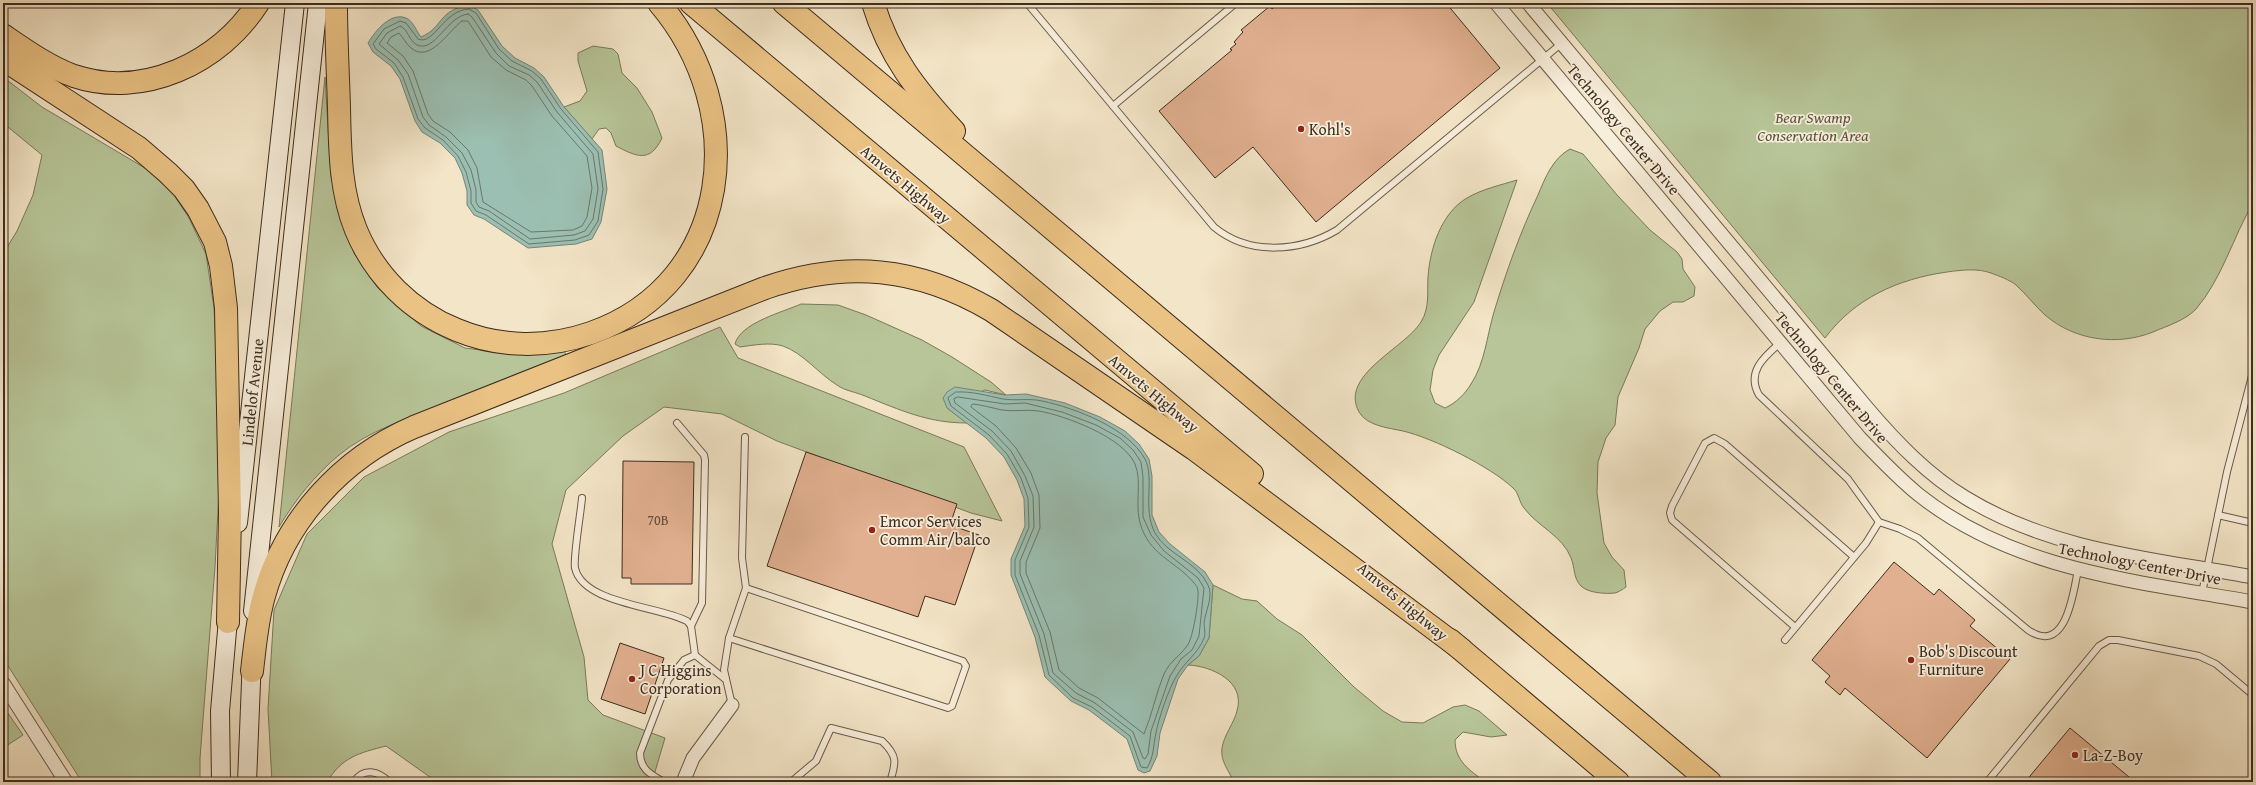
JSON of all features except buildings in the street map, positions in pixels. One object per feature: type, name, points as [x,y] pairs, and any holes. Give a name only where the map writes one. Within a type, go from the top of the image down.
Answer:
[{"type":"highway","points":[[3,35],[52,66],[72,75],[102,82],[136,83],[172,74],[206,56],[238,29],[258,3]]},
{"type":"highway","points":[[336,3],[341,168],[347,205],[365,250],[394,289],[424,313],[444,325],[467,334],[516,344],[553,343],[576,338],[609,327],[628,316],[665,285],[681,266],[700,234],[712,199],[716,174],[717,146],[714,117],[704,78],[695,56],[683,34],[659,3]]},
{"type":"highway","name":"Amvets Highway","points":[[691,3],[1618,782]]},
{"type":"highway","points":[[784,3],[1710,782]]},
{"type":"highway","points":[[873,3],[881,28],[897,60],[942,119],[976,154],[1077,250]]},
{"type":"highway","points":[[3,60],[139,148],[168,172],[184,189],[198,209],[214,242],[221,266],[226,308],[230,512],[228,622]]},
{"type":"highway","points":[[252,671],[256,635],[264,594],[285,544],[306,511],[328,485],[346,468],[379,444],[414,427],[792,278],[840,271],[865,271],[892,274],[931,282],[956,291],[990,310],[1194,449],[1461,649]]},
{"type":"main road","name":"Lindelof Avenue","points":[[220,780],[220,711],[228,622],[295,3]]},
{"type":"main road","name":"Lindelof Avenue","points":[[247,782],[253,616],[258,559],[318,3]]},
{"type":"street","name":"Technology Center Drive","points":[[1496,3],[1860,438],[1889,469],[1919,495],[1952,518],[1982,535],[2036,558],[2078,570],[2253,602]]},
{"type":"street","name":"Technology Center Drive","points":[[1528,3],[1868,409],[1906,452],[1925,468],[1965,498],[1987,510],[2019,525],[2056,539],[2097,549],[2253,576]]},
{"type":"street","points":[[3,683],[66,782]]},
{"type":"street","points":[[683,782],[693,758],[732,705]]},
{"type":"lane","points":[[1026,3],[1209,221],[1220,232],[1235,240],[1254,246],[1296,246],[1327,236],[1346,223],[1562,43]]},
{"type":"lane","points":[[1113,106],[1236,3]]},
{"type":"lane","points":[[1780,343],[1762,360],[1755,372],[1754,383],[1759,395],[1843,474],[1879,522],[1900,529],[1918,538],[2028,630],[2040,636],[2054,634],[2067,618],[2078,570]]},
{"type":"lane","points":[[2202,592],[2218,515],[2253,372]]},
{"type":"lane","points":[[677,423],[704,454],[705,460],[702,602],[691,626]]},
{"type":"lane","points":[[732,705],[725,679],[725,658],[729,638],[746,588],[742,558],[745,437]]},
{"type":"lane","points":[[1795,627],[1672,520],[1670,513],[1672,506],[1705,443],[1714,438],[1725,444],[1854,557]]},
{"type":"lane","points":[[582,498],[575,568],[582,580],[597,594],[681,617],[687,620],[691,626],[696,655],[725,679]]},
{"type":"lane","points":[[2218,515],[2253,523]]},
{"type":"lane","points":[[1785,640],[1871,536],[1879,522]]},
{"type":"lane","points":[[729,638],[948,708],[952,706],[966,666],[963,661],[746,588]]},
{"type":"lane","points":[[1987,782],[2099,646],[2109,640],[2126,641],[2199,656],[2216,664],[2253,695]]},
{"type":"lane","points":[[664,782],[644,768],[640,761],[640,754],[672,672],[684,660],[696,655]]},
{"type":"lane","points":[[791,782],[816,761],[831,728],[882,742],[887,746],[893,753],[895,760],[890,782]]},
{"type":"lane","points":[[354,782],[362,774],[368,772],[381,775],[389,782]]},
{"type":"green space","name":"Bear Swamp Conservation Area","points":[[1547,3],[2253,3],[2253,203],[2213,285],[2196,309],[2176,322],[2153,332],[2126,339],[2111,340],[2070,331],[2045,315],[2011,281],[1986,271],[1969,270],[1929,275],[1895,285],[1864,301],[1837,324],[1825,338]]},
{"type":"green space","points":[[593,46],[613,49],[618,54],[622,73],[637,88],[652,112],[662,138],[653,151],[648,154],[642,156],[637,155],[616,146],[611,133],[606,128],[599,129],[592,139],[564,107],[580,101],[587,91],[578,61],[578,53]]},
{"type":"green space","points":[[3,77],[42,107],[145,168],[172,192],[189,218],[206,254],[214,308],[221,453],[215,567],[200,758],[200,782],[82,782],[3,658],[3,254],[17,231],[33,195],[42,155],[3,123]]},
{"type":"green space","points":[[325,77],[331,177],[354,253],[377,287],[421,326],[465,348],[511,354],[564,351],[567,356],[402,420],[375,432],[350,446],[314,479],[292,507],[279,527]]},
{"type":"green space","points":[[1570,149],[1583,154],[1617,195],[1650,230],[1677,252],[1682,259],[1683,269],[1695,287],[1694,296],[1683,302],[1673,302],[1660,311],[1645,329],[1639,348],[1618,397],[1615,425],[1606,438],[1598,462],[1597,493],[1604,543],[1612,557],[1624,570],[1626,587],[1615,593],[1592,592],[1581,586],[1575,576],[1572,561],[1562,543],[1529,514],[1522,506],[1515,490],[1491,471],[1461,454],[1430,440],[1403,431],[1379,426],[1367,420],[1359,412],[1355,399],[1358,386],[1365,374],[1413,332],[1421,322],[1427,305],[1428,277],[1431,255],[1438,233],[1450,213],[1467,198],[1479,192],[1517,180],[1474,302],[1439,355],[1433,370],[1430,390],[1435,403],[1445,408],[1453,404],[1463,395],[1476,376],[1480,367],[1503,282],[1531,209],[1550,169],[1564,153]]},
{"type":"green space","points":[[801,304],[838,305],[866,315],[922,340],[952,357],[991,382],[1006,395],[985,390],[947,408],[967,423],[940,421],[914,415],[843,389],[804,359],[783,346],[767,344],[740,347],[735,344],[745,330],[753,324]]},
{"type":"green space","points":[[720,327],[738,358],[964,447],[1002,521],[971,513],[777,441],[722,414],[664,407],[623,436],[566,490],[552,544],[584,657],[588,700],[603,715],[665,738],[652,782],[437,782],[386,746],[359,754],[345,761],[327,782],[272,782],[268,709],[274,610],[307,534],[364,477],[449,432],[564,393]]},
{"type":"green space","points":[[1213,585],[1242,599],[1257,601],[1277,619],[1302,635],[1354,687],[1383,711],[1402,722],[1423,723],[1453,707],[1465,705],[1479,711],[1507,735],[1491,737],[1463,732],[1455,740],[1458,754],[1464,765],[1486,782],[1234,782],[1225,766],[1222,757],[1222,748],[1237,711],[1238,700],[1236,691],[1232,684],[1216,672],[1207,668],[1188,665],[1199,656],[1209,638]]},
{"type":"green space","points":[[3,706],[23,735],[3,748]]},
{"type":"water","points":[[469,5],[478,10],[502,46],[515,58],[534,68],[544,77],[564,107],[602,150],[607,189],[601,222],[592,239],[576,244],[528,248],[484,219],[474,215],[467,205],[467,191],[462,173],[455,158],[440,143],[422,132],[415,121],[400,79],[391,66],[373,52],[368,43],[375,33],[390,19],[402,17],[410,20],[421,37],[433,29],[446,15],[452,11],[459,7]]},
{"type":"water","points":[[955,387],[1005,395],[1026,394],[1065,403],[1100,417],[1125,431],[1139,444],[1149,459],[1152,476],[1152,515],[1159,532],[1170,544],[1205,572],[1213,585],[1209,638],[1199,656],[1188,665],[1178,679],[1160,733],[1157,756],[1150,771],[1144,773],[1138,770],[1127,739],[1089,710],[1071,701],[1045,677],[1035,637],[1011,575],[1011,559],[1025,526],[1024,499],[1017,480],[1004,457],[986,438],[947,408],[943,398],[947,392]]},
{"type":"place","name":"Kohl's","points":[[1301,129]]},
{"type":"place","name":"Emcor Services Comm Air/balco","points":[[872,530]]},
{"type":"place","name":"Bob's Discount Furniture","points":[[1911,660]]},
{"type":"place","name":"J C Higgins Corporation","points":[[632,679]]},
{"type":"place","name":"La-Z-Boy","points":[[2075,755]]}]
